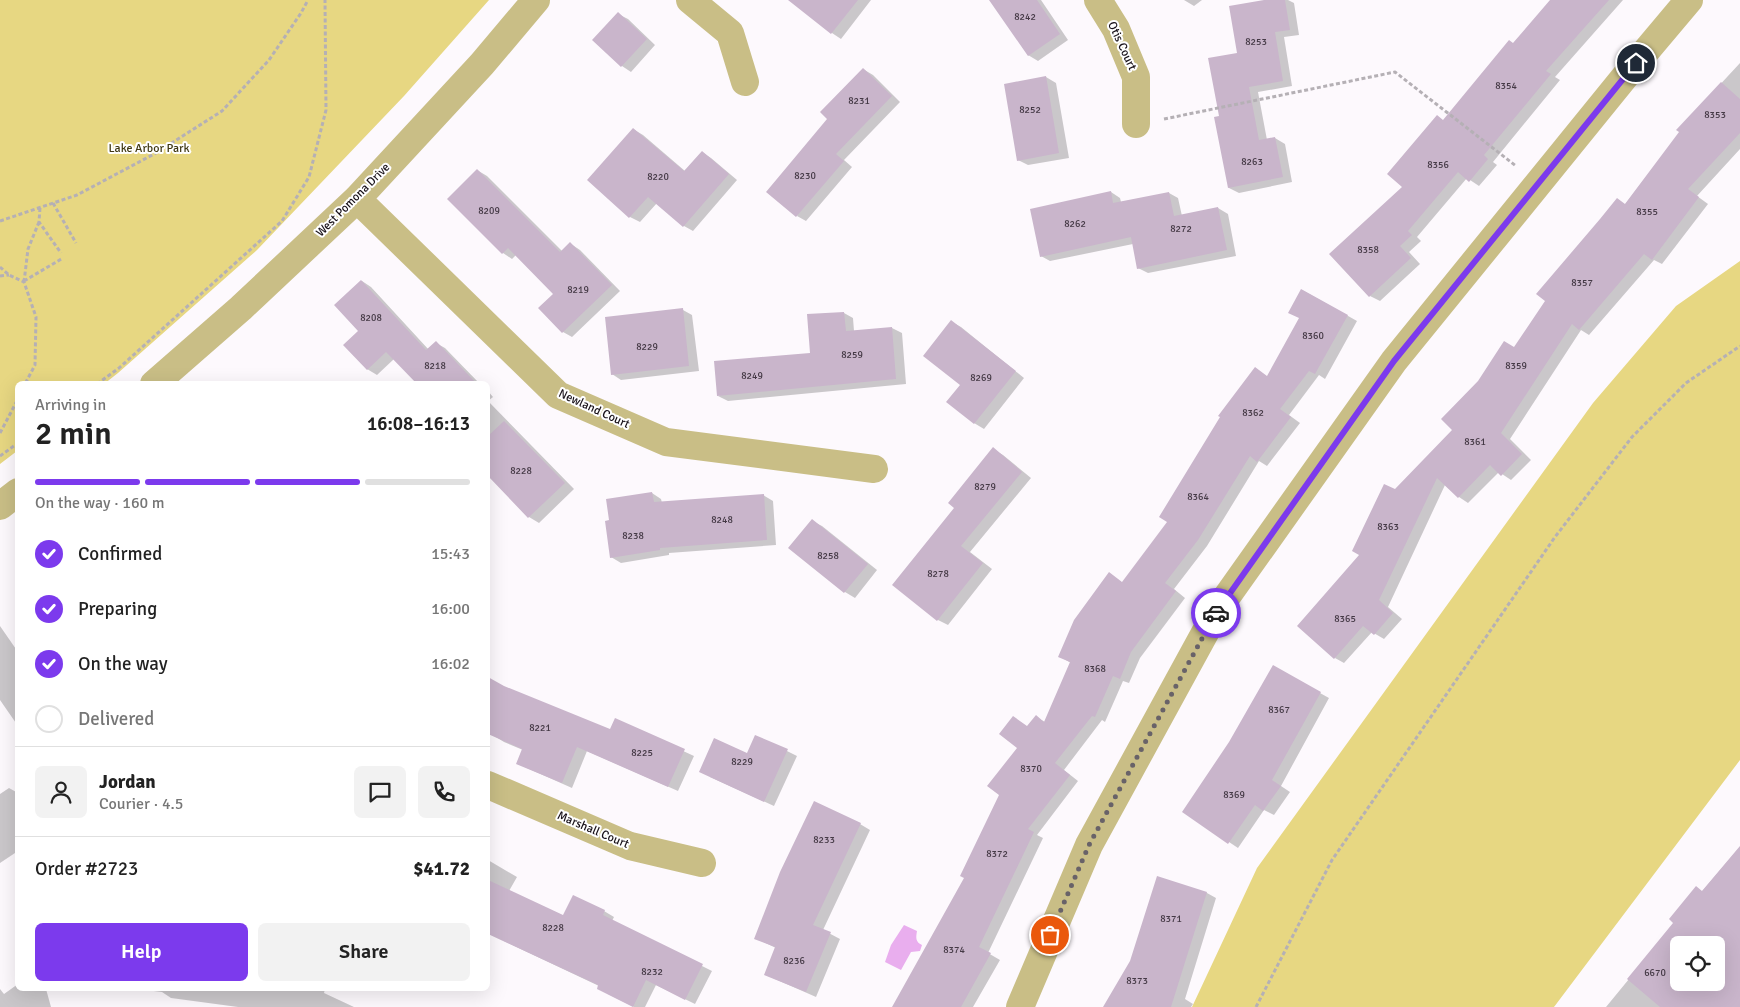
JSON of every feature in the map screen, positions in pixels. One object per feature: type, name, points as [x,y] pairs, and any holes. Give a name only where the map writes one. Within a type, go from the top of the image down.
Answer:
[{"type":"street","name":"West Pomona Drive","points":[[157,381],[241,308],[357,199],[482,64],[536,0]]},
{"type":"street","points":[[690,0],[730,33],[745,82]]},
{"type":"street","name":"Otis Court","points":[[1098,0],[1116,29],[1136,77],[1136,124]]},
{"type":"street","points":[[1020,1007],[1089,845],[1218,609],[1394,361],[1689,0]]},
{"type":"street","name":"Newland Court","points":[[357,199],[558,395],[666,442],[874,469]]},
{"type":"street","points":[[0,506],[15,494]]},
{"type":"street","name":"Marshall Court","points":[[490,786],[630,846],[702,863]]},
{"type":"path","points":[[0,221],[77,195],[156,154],[222,111],[269,60],[308,0]]},
{"type":"path","points":[[101,381],[119,368],[282,221],[309,177],[326,110],[325,0]]},
{"type":"path","points":[[1136,124],[1395,72],[1538,183]]},
{"type":"path","points":[[53,203],[76,243]]},
{"type":"path","points":[[27,381],[35,365],[36,317],[24,282],[28,249],[39,222],[40,208]]},
{"type":"path","points":[[39,222],[61,253]]},
{"type":"path","points":[[24,282],[64,258]]},
{"type":"path","points":[[0,268],[9,275],[24,282]]},
{"type":"path","points":[[0,276],[9,275]]},
{"type":"path","points":[[1256,1007],[1332,860],[1554,537],[1632,437],[1686,383],[1740,346]]},
{"type":"path","points":[[0,432],[15,404]]},
{"type":"path","points":[[0,456],[15,445]]},
{"type":"green space","name":"Lake Arbor Park","points":[[0,0],[489,0],[404,96],[257,250],[118,373],[108,381],[15,381],[15,453],[0,464]]},
{"type":"green space","points":[[1740,261],[1740,760],[1554,1007],[1192,1007],[1257,868],[1593,403],[1676,306]]},
{"type":"shaded area","points":[[904,925],[917,931],[917,941],[922,945],[920,951],[911,952],[901,970],[885,962],[891,945]]},
{"type":"building","points":[[788,0],[858,0],[831,34]]},
{"type":"building","points":[[989,0],[1037,0],[1060,34],[1028,56]]},
{"type":"building","points":[[1264,0],[1285,0],[1290,30],[1275,32],[1283,81],[1249,87],[1259,140],[1275,137],[1283,177],[1228,188],[1214,117],[1219,116],[1208,58],[1237,53],[1229,6]]},
{"type":"building","points":[[1550,0],[1609,0],[1546,71],[1551,74],[1484,155],[1488,159],[1469,182],[1458,172],[1408,231],[1412,235],[1400,246],[1411,258],[1369,297],[1329,254],[1402,187],[1387,174],[1437,115],[1443,120],[1509,40],[1513,43]]},
{"type":"building","points":[[618,12],[647,39],[621,67],[592,40]]},
{"type":"building","points":[[863,68],[892,96],[836,154],[844,161],[796,217],[766,192],[827,119],[820,112]]},
{"type":"building","points":[[1046,76],[1059,153],[1017,161],[1004,84]]},
{"type":"building","points":[[1721,82],[1740,99],[1740,133],[1688,189],[1699,197],[1652,260],[1644,254],[1579,330],[1572,324],[1501,433],[1522,454],[1501,476],[1490,465],[1458,498],[1437,478],[1379,600],[1393,613],[1374,635],[1363,626],[1334,659],[1297,626],[1359,555],[1352,551],[1384,484],[1395,489],[1452,430],[1441,419],[1478,381],[1504,341],[1514,347],[1545,301],[1536,294],[1617,198],[1625,204],[1679,132],[1676,130]]},
{"type":"building","points":[[633,128],[684,171],[702,151],[729,174],[683,227],[648,197],[629,218],[587,180]]},
{"type":"building","points":[[477,169],[560,252],[570,242],[612,285],[562,333],[538,308],[553,294],[508,248],[502,254],[447,199]]},
{"type":"building","points":[[1111,191],[1113,203],[1169,192],[1174,216],[1218,207],[1227,250],[1137,269],[1131,237],[1040,257],[1030,209]]},
{"type":"building","points":[[361,280],[426,350],[436,341],[474,381],[414,381],[386,352],[367,370],[343,345],[358,331],[334,305]]},
{"type":"building","points":[[1301,289],[1348,315],[1315,374],[1309,371],[1280,409],[1291,417],[1257,462],[1250,456],[1198,540],[1165,583],[1176,591],[1131,652],[1120,679],[1113,676],[1095,717],[1092,716],[1055,763],[1070,775],[1028,829],[1034,832],[979,947],[991,953],[961,1007],[892,1007],[964,878],[960,876],[999,795],[987,786],[1017,748],[999,734],[1013,716],[1027,726],[1036,715],[1044,722],[1070,662],[1058,657],[1074,620],[1109,572],[1122,582],[1167,522],[1159,517],[1220,417],[1218,416],[1255,367],[1267,376],[1299,318],[1288,313]]},
{"type":"building","points":[[683,308],[689,366],[611,375],[605,317]]},
{"type":"building","points":[[844,312],[846,331],[892,327],[896,379],[717,396],[714,361],[810,353],[807,314]]},
{"type":"building","points":[[951,320],[1016,371],[974,424],[946,402],[960,385],[923,356]]},
{"type":"building","points":[[504,421],[565,483],[528,518],[490,478],[490,434]]},
{"type":"building","points":[[993,447],[1022,472],[961,546],[983,563],[937,621],[892,585],[954,508],[948,503]]},
{"type":"building","points":[[652,492],[654,502],[764,494],[767,540],[660,548],[660,550],[610,558],[605,521],[609,520],[606,499]]},
{"type":"building","points":[[812,519],[868,564],[844,593],[788,548]]},
{"type":"building","points":[[1273,665],[1321,692],[1272,780],[1281,786],[1263,811],[1255,805],[1228,844],[1182,812],[1229,742]]},
{"type":"building","points":[[490,678],[504,686],[610,729],[615,718],[685,749],[668,787],[577,747],[562,783],[516,764],[522,749],[490,735]]},
{"type":"building","points":[[755,735],[788,749],[764,802],[699,772],[714,738],[747,753]]},
{"type":"building","points":[[814,801],[861,823],[813,925],[831,932],[806,992],[764,975],[775,947],[754,939],[780,872]]},
{"type":"building","points":[[1740,846],[1740,1007],[1660,1007],[1627,979],[1673,923],[1669,919],[1696,886],[1702,891]]},
{"type":"building","points":[[1157,876],[1207,892],[1171,1007],[1103,1007],[1130,961]]},
{"type":"building","points":[[490,881],[563,915],[573,895],[605,910],[603,915],[703,964],[685,1000],[646,980],[633,1007],[597,989],[598,985],[490,935]]},
{"type":"way so far","points":[[1050,935],[1089,845],[1216,613]]},
{"type":"route","points":[[1216,613],[1394,361],[1636,63]]}]
